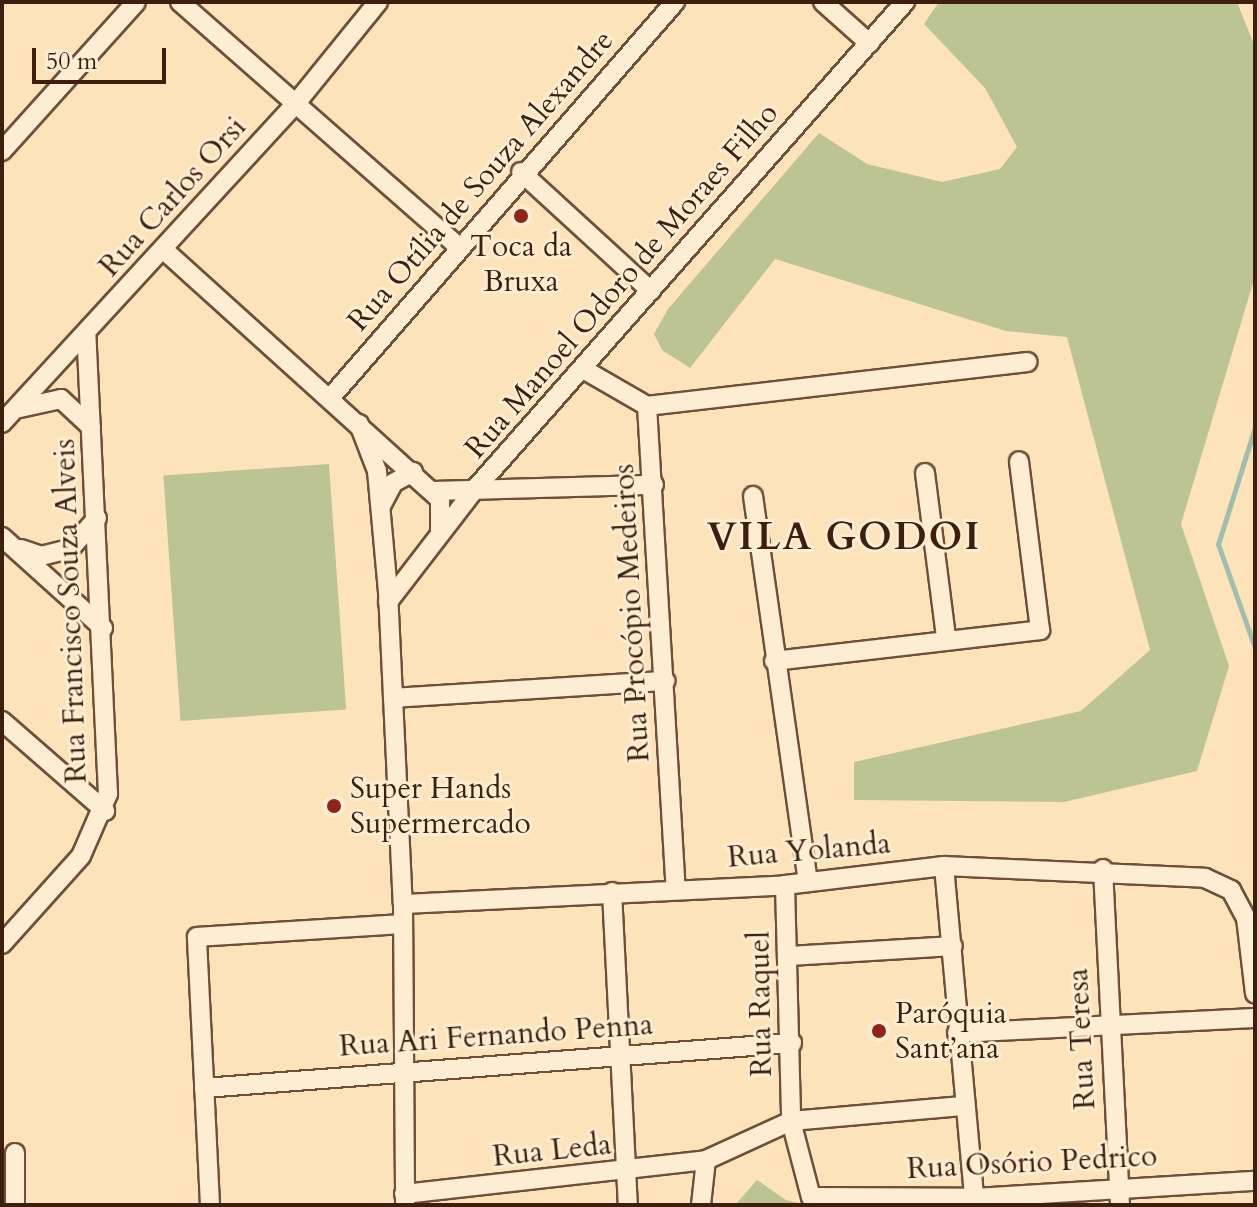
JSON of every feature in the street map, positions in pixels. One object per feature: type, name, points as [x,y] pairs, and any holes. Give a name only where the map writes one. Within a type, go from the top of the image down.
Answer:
[{"type":"street","points":[[2,151],[136,2]]},
{"type":"street","points":[[180,2],[457,245]]},
{"type":"street","name":"Rua Carlos Orsi","points":[[8,417],[297,102],[378,2]]},
{"type":"street","name":"Rua Otília de Souza Alexandre","points":[[331,397],[457,245],[675,2]]},
{"type":"street","points":[[823,2],[869,43]]},
{"type":"street","name":"Rua Manoel Odoro de Moraes Filho","points":[[388,594],[475,489],[905,2]]},
{"type":"street","points":[[521,172],[651,291]]},
{"type":"street","points":[[164,250],[433,491],[445,507],[438,533]]},
{"type":"street","name":"Rua Francisco Souza Alveis","points":[[3,940],[81,856],[105,811],[103,628],[86,334]]},
{"type":"street","points":[[583,369],[647,406],[1027,362]]},
{"type":"street","points":[[8,417],[61,399],[91,427]]},
{"type":"street","name":"Rua Procópio Medeiros","points":[[647,406],[676,889]]},
{"type":"street","points":[[359,424],[377,471],[388,594],[403,904],[405,1199]]},
{"type":"street","points":[[774,661],[946,636],[1040,630],[1019,461]]},
{"type":"street","points":[[381,507],[393,483],[413,472]]},
{"type":"street","points":[[925,473],[946,636]]},
{"type":"street","points":[[433,491],[654,485]]},
{"type":"street","points":[[753,496],[774,661],[808,882]]},
{"type":"street","points":[[7,541],[54,556],[88,535],[97,518]]},
{"type":"street","points":[[7,541],[103,628]]},
{"type":"street","points":[[386,565],[395,572],[410,568]]},
{"type":"street","points":[[393,698],[665,681]]},
{"type":"street","points":[[2,721],[105,811]]},
{"type":"street","points":[[944,866],[953,946],[962,1106],[975,1202]]},
{"type":"street","name":"Rua Yolanda","points":[[403,904],[785,885],[944,866],[1103,869],[1219,884],[1231,890],[1246,918],[1255,993]]},
{"type":"street","name":"Rua Teresa","points":[[1103,869],[1107,1026],[1120,1196]]},
{"type":"street","name":"Rua Raquel","points":[[785,885],[790,956],[791,1121],[811,1197]]},
{"type":"street","points":[[612,892],[628,1205]]},
{"type":"street","points":[[210,1205],[197,937],[402,924]]},
{"type":"street","points":[[790,956],[953,946]]},
{"type":"street","points":[[957,1033],[1255,1018]]},
{"type":"street","name":"Rua Ari Fernando Penna","points":[[204,1088],[404,1068],[792,1043]]},
{"type":"street","name":"Rua Leda","points":[[405,1199],[706,1160],[791,1121],[962,1106]]},
{"type":"street","points":[[15,1153],[15,1205]]},
{"type":"street","points":[[701,1205],[706,1160]]},
{"type":"street","name":"Rua Osório Pedrico","points":[[811,1197],[975,1202],[1120,1196],[1255,1181]]},
{"type":"green space","points":[[939,2],[1237,2],[1255,47],[1255,276],[1181,524],[1229,666],[1197,771],[1064,802],[854,800],[854,762],[1081,711],[1150,650],[1067,337],[1006,331],[775,259],[690,368],[662,350],[654,334],[668,309],[819,133],[867,164],[942,182],[1000,169],[1017,147],[985,88],[924,24]]},
{"type":"green space","points":[[329,464],[346,709],[181,721],[163,476]]},
{"type":"green space","points":[[757,1180],[786,1200],[807,1205],[735,1205]]},
{"type":"waterway","points":[[1255,427],[1218,544],[1255,648]]},
{"type":"place","name":"Toca da Bruxa","points":[[521,216]]},
{"type":"place","name":"Super Hands Supermercado","points":[[334,806]]},
{"type":"place","name":"Paróquia Sant’ana","points":[[879,1031]]},
{"type":"district","name":"VILA GODOI","points":[[844,538]]}]
